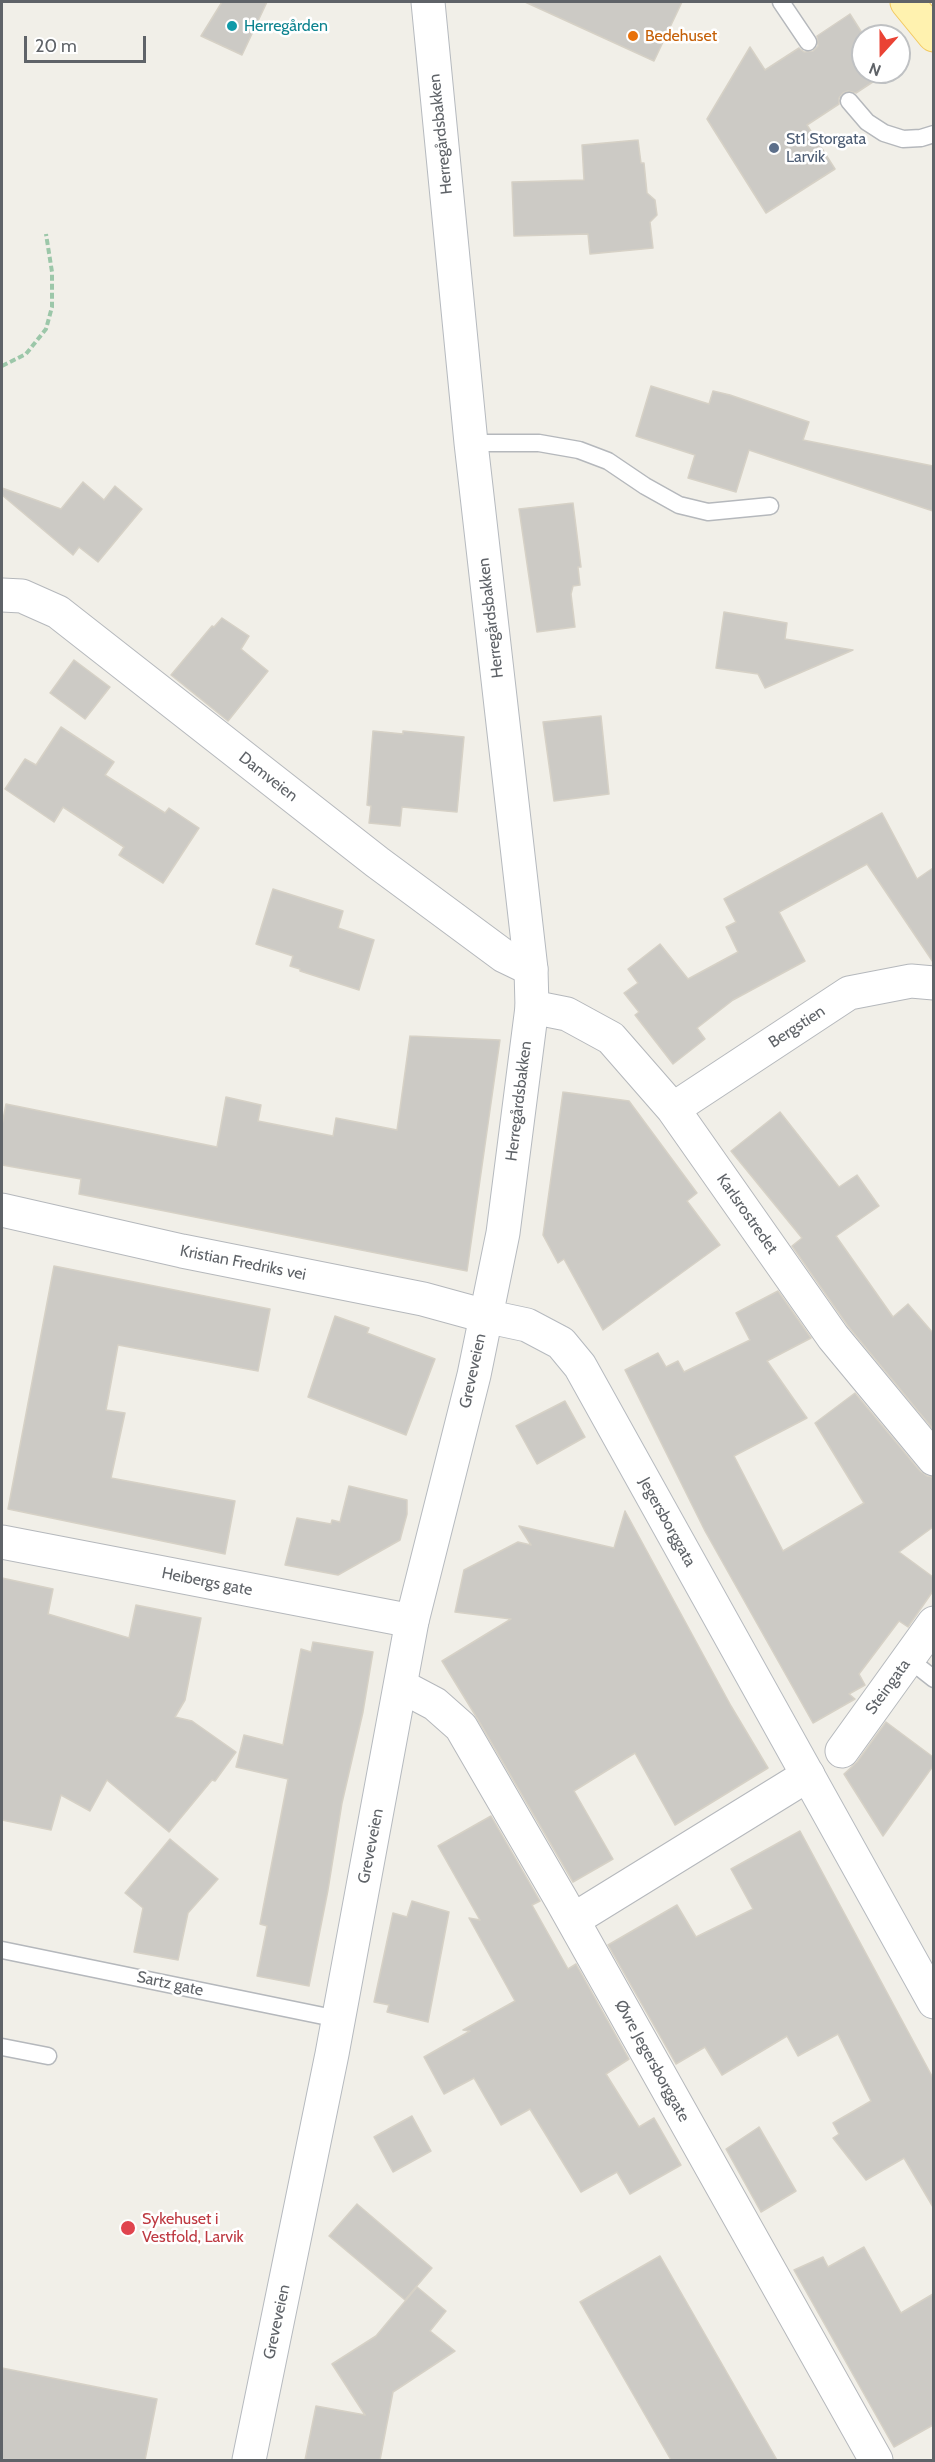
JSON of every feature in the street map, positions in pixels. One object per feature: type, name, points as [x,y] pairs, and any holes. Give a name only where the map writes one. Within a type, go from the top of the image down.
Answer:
[{"type":"main road","points":[[906,2],[933,35]]},
{"type":"street","name":"Herregårdsbakken","points":[[428,2],[471,443],[531,969],[532,1006],[502,1233]]},
{"type":"street","name":"Damveien","points":[[2,595],[22,597],[58,612],[377,862],[504,956],[531,969]]},
{"type":"street","name":"Bergstien","points":[[673,1109],[849,993],[911,981],[933,983]]},
{"type":"street","name":"Karlsrostredet","points":[[532,1006],[567,1014],[611,1038],[673,1109],[833,1337],[933,1459]]},
{"type":"street","name":"Kristian Fredriks vei","points":[[2,1210],[182,1251],[423,1299],[485,1316]]},
{"type":"street","name":"Greveveien","points":[[249,2460],[338,2019],[412,1621],[474,1375],[502,1233]]},
{"type":"street","name":"Jegersborggata","points":[[485,1316],[527,1325],[561,1343],[579,1366],[933,2002]]},
{"type":"street","name":"Heibergs gate","points":[[2,1542],[412,1621]]},
{"type":"street","name":"Steingata","points":[[842,1751],[933,1623]]},
{"type":"street","name":"Øvre Jegersborggate","points":[[401,1686],[435,1704],[461,1727],[573,1920],[876,2460]]},
{"type":"street","points":[[573,1920],[808,1775]]},
{"type":"lane","points":[[781,2],[808,42]]},
{"type":"lane","points":[[849,101],[867,122],[884,133],[903,139],[921,138],[933,134]]},
{"type":"lane","points":[[471,443],[539,443],[579,450],[608,460],[645,486],[679,505],[708,512],[770,507]]},
{"type":"lane","points":[[906,1661],[920,1668],[933,1679]]},
{"type":"lane","name":"Sartz gate","points":[[2,1950],[338,2019]]},
{"type":"lane","points":[[2,2048],[48,2056]]},
{"type":"path","points":[[2,366],[26,354],[46,329],[52,307],[52,272],[46,234]]},
{"type":"building","name":"Herregården","points":[[222,2],[267,2],[242,55],[201,36]]},
{"type":"building","name":"Bedehuset","points":[[525,2],[682,2],[654,61]]},
{"type":"building","name":"St1 Storgata Larvik","points":[[850,14],[856,24],[851,24],[851,84],[870,84],[856,93],[848,91],[843,93],[839,98],[839,104],[807,125],[835,169],[766,213],[707,119],[750,47],[765,70],[799,48],[804,52],[813,51],[818,46],[817,36]]},
{"type":"building","points":[[638,140],[641,163],[644,163],[647,193],[655,200],[657,215],[650,222],[653,248],[590,254],[588,234],[514,236],[512,182],[584,180],[582,145]]},
{"type":"building","points":[[651,386],[709,404],[713,391],[730,395],[809,422],[803,440],[933,466],[933,511],[749,450],[736,492],[688,478],[695,455],[636,436]]},
{"type":"building","points":[[83,482],[104,500],[115,486],[142,509],[98,562],[79,547],[73,555],[2,495],[2,488],[61,509]]},
{"type":"building","points":[[573,503],[581,567],[578,567],[580,585],[573,586],[571,594],[575,627],[537,632],[519,509]]},
{"type":"building","points":[[724,612],[787,623],[785,639],[853,650],[765,688],[758,674],[716,668]]},
{"type":"building","points":[[222,618],[249,636],[241,649],[268,671],[228,721],[171,675],[212,626],[214,627]]},
{"type":"building","points":[[74,660],[110,687],[85,719],[50,693]]},
{"type":"building","points":[[601,716],[609,794],[554,801],[543,722]]},
{"type":"building","points":[[61,727],[114,762],[105,775],[165,813],[169,808],[199,828],[163,883],[119,855],[124,847],[63,807],[54,822],[5,789],[25,759],[36,765]]},
{"type":"building","points":[[373,731],[403,734],[403,731],[464,737],[457,812],[402,807],[400,826],[369,823],[371,806],[367,805]]},
{"type":"building","points":[[882,813],[917,879],[933,868],[933,962],[867,864],[779,912],[805,961],[733,1000],[697,1028],[705,1039],[673,1064],[635,1015],[639,1012],[624,993],[638,983],[628,969],[660,944],[688,979],[738,952],[726,927],[736,922],[724,899]]},
{"type":"building","points":[[273,889],[343,911],[338,928],[374,940],[359,990],[300,971],[290,966],[293,956],[256,944]]},
{"type":"building","points":[[410,1036],[500,1040],[467,1271],[79,1194],[81,1179],[2,1165],[2,1125],[6,1104],[217,1147],[226,1097],[261,1105],[258,1121],[333,1136],[336,1118],[397,1130]]},
{"type":"building","points":[[563,1092],[629,1101],[697,1193],[687,1201],[720,1245],[603,1330],[564,1259],[558,1263],[543,1235]]},
{"type":"building","points":[[780,1112],[839,1187],[857,1175],[879,1206],[836,1236],[893,1317],[908,1304],[933,1333],[933,1429],[848,1326],[792,1246],[802,1238],[731,1151]]},
{"type":"building","points":[[54,1266],[270,1309],[258,1371],[118,1345],[106,1410],[125,1413],[111,1478],[235,1501],[225,1554],[8,1509]]},
{"type":"building","points":[[778,1291],[811,1338],[767,1361],[807,1418],[734,1456],[783,1551],[864,1503],[815,1423],[855,1393],[920,1471],[933,1477],[933,1527],[899,1552],[933,1577],[933,1591],[908,1627],[899,1621],[859,1674],[865,1685],[849,1694],[855,1699],[813,1723],[705,1531],[625,1370],[658,1353],[666,1367],[678,1361],[684,1372],[750,1340],[736,1313]]},
{"type":"building","points":[[335,1316],[369,1328],[367,1333],[435,1359],[406,1435],[308,1397]]},
{"type":"building","points":[[565,1401],[585,1437],[537,1464],[516,1426]]},
{"type":"building","points":[[349,1486],[407,1500],[407,1514],[400,1540],[338,1575],[285,1565],[297,1518],[331,1524],[332,1520],[340,1522]]},
{"type":"building","points":[[625,1511],[731,1706],[768,1768],[675,1825],[635,1753],[574,1791],[613,1859],[573,1882],[442,1661],[511,1619],[455,1612],[464,1570],[518,1542],[531,1545],[519,1526],[614,1548]]},
{"type":"building","points":[[2,1578],[53,1589],[48,1614],[129,1638],[136,1605],[201,1618],[185,1700],[175,1717],[192,1721],[236,1752],[215,1781],[212,1780],[169,1832],[107,1780],[90,1811],[61,1795],[51,1830],[2,1820]]},
{"type":"building","points":[[313,1642],[373,1652],[363,1712],[342,1803],[309,1986],[257,1976],[267,1926],[260,1924],[288,1779],[236,1767],[244,1735],[283,1745],[301,1649],[311,1652]]},
{"type":"building","points":[[886,1722],[933,1757],[933,1766],[883,1836],[844,1774],[857,1762]]},
{"type":"building","points":[[491,1816],[540,1901],[532,1905],[568,1969],[576,1964],[629,2059],[606,2074],[639,2127],[654,2118],[681,2165],[630,2194],[617,2172],[581,2192],[530,2109],[501,2125],[474,2078],[444,2094],[424,2057],[470,2031],[463,2030],[515,2001],[469,1918],[480,1920],[438,1846]]},
{"type":"building","points":[[800,1831],[933,2078],[933,2207],[904,2158],[866,2180],[833,2138],[839,2134],[833,2123],[871,2101],[838,2034],[798,2056],[787,2036],[722,2075],[705,2047],[676,2064],[608,1945],[677,1905],[696,1937],[753,1909],[731,1869]]},
{"type":"building","points":[[170,1839],[218,1879],[188,1913],[178,1960],[134,1952],[143,1908],[125,1893]]},
{"type":"building","points":[[412,1901],[449,1912],[428,2022],[387,2012],[389,2005],[374,2002],[393,1913],[407,1917]]},
{"type":"building","points":[[412,2116],[431,2151],[393,2172],[374,2137]]},
{"type":"building","points":[[759,2127],[796,2191],[761,2212],[726,2149]]},
{"type":"building","points":[[357,2204],[432,2268],[405,2300],[329,2236]]},
{"type":"building","points":[[864,2247],[901,2313],[933,2294],[933,2425],[894,2447],[794,2270],[823,2257],[828,2267]]},
{"type":"building","points":[[660,2256],[777,2460],[671,2460],[580,2302]]},
{"type":"building","points":[[417,2287],[446,2311],[430,2331],[455,2351],[393,2392],[380,2460],[305,2460],[316,2406],[365,2415],[332,2364],[376,2336]]},
{"type":"building","points":[[2,2368],[157,2399],[145,2460],[2,2460]]},
{"type":"place","name":"Herregården","points":[[232,26]]},
{"type":"place","name":"Bedehuset","points":[[633,36]]},
{"type":"place","name":"St1 Storgata Larvik","points":[[774,148]]},
{"type":"place","name":"Sykehuset i Vestfold, Larvik","points":[[128,2228]]}]
